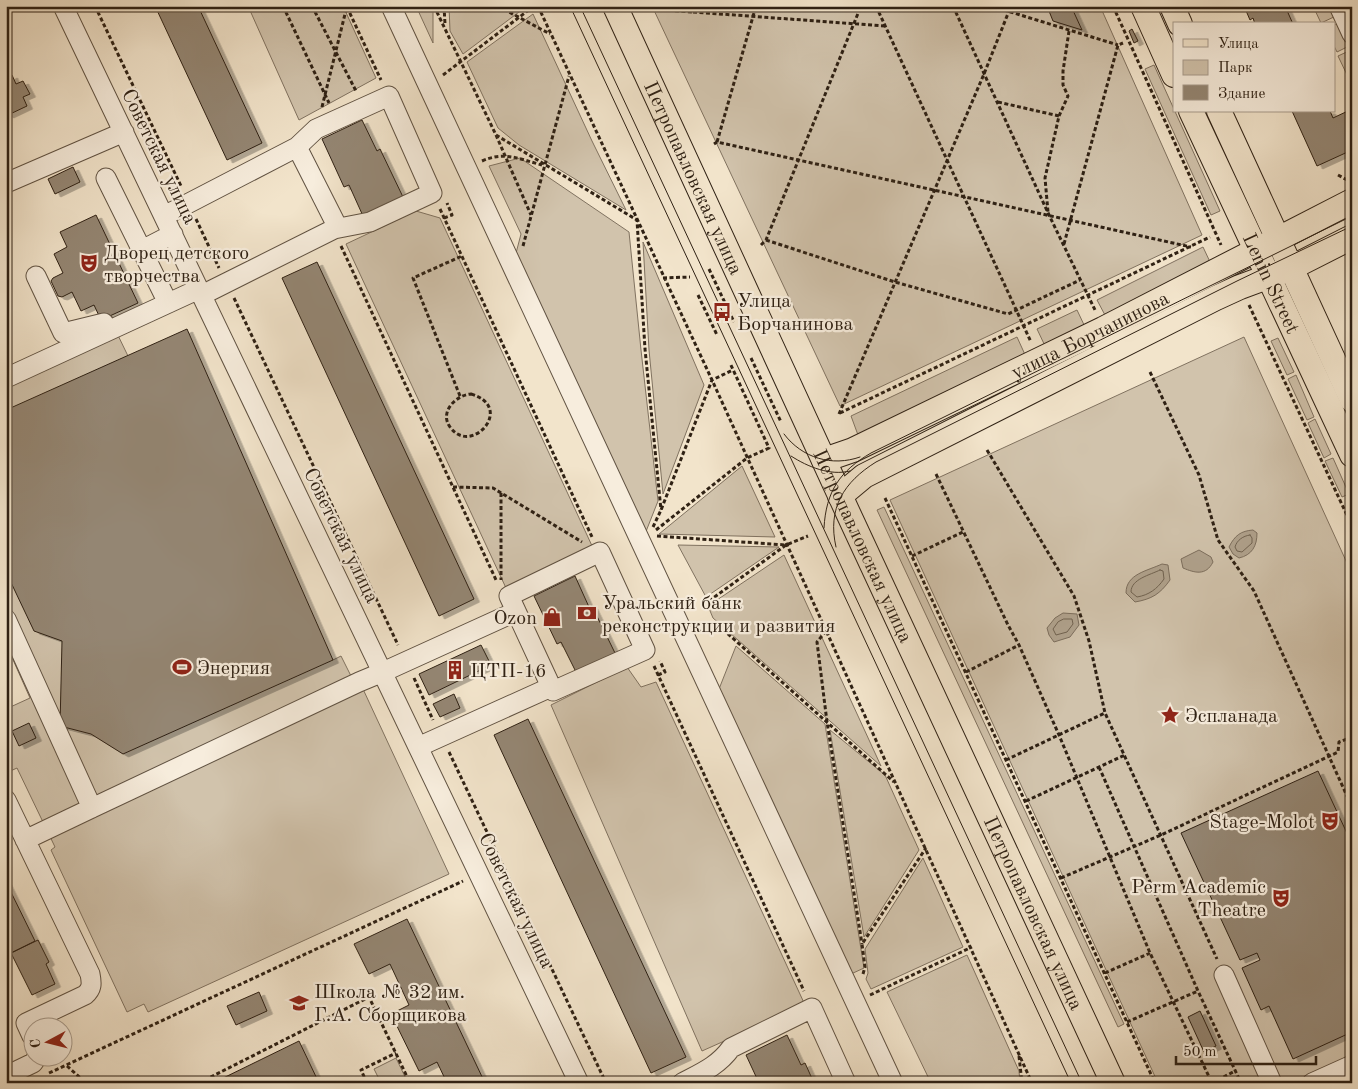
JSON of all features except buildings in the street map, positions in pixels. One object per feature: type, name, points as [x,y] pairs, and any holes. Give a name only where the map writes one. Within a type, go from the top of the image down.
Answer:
[{"type":"main road","name":"Петропавловская улица","points":[[614,6],[1113,1083]]},
{"type":"main road","points":[[1143,6],[1173,73]]},
{"type":"main road","points":[[1172,6],[1179,22]]},
{"type":"main road","name":"Lenin Street","points":[[1191,112],[1352,455]]},
{"type":"main road","name":"Lenin Street","points":[[1219,112],[1352,400]]},
{"type":"main road","name":"улица Борчанинова","points":[[824,460],[853,450],[1040,360],[1352,201]]},
{"type":"main road","name":"улица Борчанинова","points":[[840,496],[864,476],[1216,298],[1291,268],[1352,237]]},
{"type":"street","name":"Советская улица","points":[[63,6],[383,672],[576,1082]]},
{"type":"street","points":[[391,6],[516,273],[644,538],[894,1083]]},
{"type":"street","points":[[1340,6],[1352,34]]},
{"type":"street","points":[[6,378],[168,303],[227,283],[336,228],[370,222],[432,193],[389,96],[316,129],[297,147],[164,216]]},
{"type":"street","points":[[6,183],[124,132]]},
{"type":"street","points":[[297,147],[336,228]]},
{"type":"street","points":[[106,178],[168,303]]},
{"type":"street","points":[[142,250],[173,234]]},
{"type":"street","points":[[36,276],[63,333],[111,321],[130,312],[135,318]]},
{"type":"street","points":[[25,840],[406,661],[508,599],[600,552],[645,650],[552,690],[508,599]]},
{"type":"street","points":[[6,619],[92,808]]},
{"type":"street","points":[[418,747],[551,687]]},
{"type":"street","points":[[6,800],[90,974],[92,984],[90,991],[85,995],[41,1016]]},
{"type":"street","points":[[1224,976],[1272,1083]]},
{"type":"street","points":[[682,1083],[724,1059],[731,1048],[812,1008],[846,1083]]},
{"type":"street","points":[[1312,1083],[1352,1065]]},
{"type":"street","points":[[6,1076],[30,1072]]},
{"type":"path","points":[[95,6],[606,1083]]},
{"type":"path","points":[[283,6],[337,120]]},
{"type":"path","points":[[312,6],[365,107]]},
{"type":"path","points":[[316,129],[347,6]]},
{"type":"path","points":[[347,6],[389,96]]},
{"type":"path","points":[[434,6],[496,135],[531,215]]},
{"type":"path","points":[[444,6],[445,28]]},
{"type":"path","points":[[498,6],[550,34]]},
{"type":"path","points":[[453,68],[536,6],[712,380],[786,545],[972,947],[1032,1083]]},
{"type":"path","points":[[693,12],[705,6]]},
{"type":"path","points":[[756,6],[715,143],[1191,247]]},
{"type":"path","points":[[761,245],[766,240],[862,6]]},
{"type":"path","points":[[876,6],[1040,360]]},
{"type":"path","points":[[952,6],[1048,215],[1064,244],[1103,329]]},
{"type":"path","points":[[990,6],[1118,45],[1123,43]]},
{"type":"path","points":[[1011,6],[984,74],[839,414],[1210,237]]},
{"type":"path","points":[[1113,6],[1216,233]]},
{"type":"path","points":[[648,9],[885,26]]},
{"type":"path","points":[[1048,215],[1046,178],[1059,116],[1068,96],[1062,84],[1070,31]]},
{"type":"path","points":[[1064,244],[1118,45]]},
{"type":"path","points":[[516,273],[570,75]]},
{"type":"path","points":[[997,102],[1059,116]]},
{"type":"path","points":[[496,135],[638,220]]},
{"type":"path","points":[[492,157],[505,155],[544,165]]},
{"type":"path","points":[[1338,175],[1352,182]]},
{"type":"path","points":[[432,193],[600,552]]},
{"type":"path","points":[[638,220],[645,349],[661,510]]},
{"type":"path","points":[[336,228],[453,487],[508,599]]},
{"type":"path","points":[[766,240],[894,282],[1008,314],[1080,280]]},
{"type":"path","points":[[460,396],[413,278],[462,256]]},
{"type":"path","points":[[709,268],[734,322]]},
{"type":"path","points":[[663,278],[690,277]]},
{"type":"path","points":[[698,295],[717,335]]},
{"type":"path","points":[[1247,300],[1352,526]]},
{"type":"path","points":[[644,538],[747,458],[770,448],[730,363]]},
{"type":"path","points":[[644,538],[661,510],[712,380],[733,370]]},
{"type":"path","points":[[1150,372],[1199,474],[1218,540],[1254,591],[1352,807]]},
{"type":"path","points":[[471,394],[478,396],[485,400],[489,406],[490,414],[485,428],[473,436],[458,434],[452,430],[448,423],[449,408],[460,396],[471,394]]},
{"type":"path","points":[[987,450],[1074,596],[1089,641],[1106,713],[1224,976]]},
{"type":"path","points":[[936,474],[1019,645],[1059,734],[1150,953],[1212,1083],[1235,1071]]},
{"type":"path","points":[[453,487],[493,488],[600,552]]},
{"type":"path","points":[[501,493],[508,599]]},
{"type":"path","points":[[885,498],[1155,1083]]},
{"type":"path","points":[[912,556],[963,532]]},
{"type":"path","points":[[709,601],[786,545],[808,536]]},
{"type":"path","points":[[644,538],[786,545]]},
{"type":"path","points":[[718,625],[896,784]]},
{"type":"path","points":[[826,631],[818,642],[827,722],[865,967],[856,1001]]},
{"type":"path","points":[[966,672],[1019,645]]},
{"type":"path","points":[[645,650],[812,1008]]},
{"type":"path","points":[[1006,760],[1106,713]]},
{"type":"path","points":[[1061,878],[1135,847],[1338,752],[1339,742],[1352,736]]},
{"type":"path","points":[[1026,801],[1125,755]]},
{"type":"path","points":[[1099,767],[1198,991],[1241,1083]]},
{"type":"path","points":[[862,944],[926,848]]},
{"type":"path","points":[[72,1064],[479,874]]},
{"type":"path","points":[[856,1001],[972,947]]},
{"type":"path","points":[[1105,973],[1150,953]]},
{"type":"path","points":[[1127,1022],[1198,991]]},
{"type":"path","points":[[199,1083],[369,997],[410,1083]]},
{"type":"path","points":[[367,1083],[361,1070],[396,1053]]},
{"type":"path","points":[[1019,1053],[1022,1083]]},
{"type":"path","points":[[30,1072],[67,1066],[86,1083]]},
{"type":"green space","points":[[248,6],[343,6],[376,78],[299,120]]},
{"type":"green space","points":[[416,6],[433,6],[433,43]]},
{"type":"green space","points":[[449,6],[527,6],[463,54],[450,31]]},
{"type":"green space","points":[[652,6],[1100,6],[1202,235],[840,406]]},
{"type":"green space","points":[[1313,6],[1331,6],[1336,16],[1321,22]]},
{"type":"green space","points":[[533,14],[626,210],[519,145],[498,128],[467,62]]},
{"type":"green space","points":[[1338,23],[1349,46],[1337,52],[1336,50],[1336,24]]},
{"type":"green space","points":[[1351,50],[1352,78],[1349,79],[1338,56]]},
{"type":"green space","points":[[1154,65],[1173,107],[1173,112],[1175,112],[1220,211],[1211,215],[1145,69]]},
{"type":"green space","points":[[520,158],[629,232],[658,501],[645,534],[515,257],[521,234],[489,166]]},
{"type":"green space","points":[[416,211],[440,218],[593,548],[506,588],[346,244]]},
{"type":"green space","points":[[643,242],[704,385],[663,494],[649,350]]},
{"type":"green space","points":[[1203,247],[1211,264],[1106,317],[1097,300]]},
{"type":"green space","points":[[1077,310],[1086,329],[1046,348],[1037,329]]},
{"type":"green space","name":"Энергия","points":[[112,323],[128,356],[333,660],[341,656],[351,676],[356,674],[449,874],[148,1012],[144,1004],[127,1012],[51,850],[55,847],[17,768],[6,773],[6,709],[30,698],[6,644],[6,367]]},
{"type":"green space","points":[[1017,337],[1027,359],[867,435],[858,435],[851,416]]},
{"type":"green space","name":"Эспланада","points":[[1244,337],[1352,574],[1352,1083],[1158,1083],[890,500]]},
{"type":"green space","points":[[1278,338],[1294,372],[1287,375],[1271,341]]},
{"type":"green space","points":[[1296,375],[1314,417],[1307,420],[1288,379]]},
{"type":"green space","points":[[1315,419],[1331,454],[1324,458],[1308,423]]},
{"type":"green space","points":[[1333,458],[1349,494],[1342,497],[1325,461]]},
{"type":"green space","points":[[742,466],[775,537],[659,534]]},
{"type":"green space","points":[[884,507],[1124,1024],[1118,1027],[877,510]]},
{"type":"green space","points":[[678,545],[779,547],[706,597]]},
{"type":"green space","points":[[784,555],[881,766],[713,618],[708,606]]},
{"type":"green space","points":[[736,646],[825,724],[864,968],[851,974],[719,689]]},
{"type":"green space","points":[[627,667],[641,687],[656,682],[805,1005],[702,1051],[551,705]]},
{"type":"green space","points":[[830,730],[885,775],[919,850],[864,937]]},
{"type":"green space","points":[[923,858],[963,947],[871,989],[866,979],[868,973],[865,949]]},
{"type":"green space","points":[[967,955],[1019,1071],[1020,1083],[931,1083],[887,992]]},
{"type":"green space","points":[[396,1058],[408,1083],[381,1083],[374,1069]]},
{"type":"water","points":[[1253,530],[1257,533],[1255,546],[1247,555],[1239,558],[1233,554],[1229,547],[1239,534]]},
{"type":"water","points":[[1199,550],[1211,557],[1213,562],[1207,570],[1200,572],[1183,568],[1181,559]]},
{"type":"water","points":[[1162,564],[1168,565],[1170,580],[1155,595],[1135,602],[1126,593],[1130,581],[1138,574]]},
{"type":"water","points":[[1063,613],[1077,614],[1079,625],[1070,637],[1054,642],[1047,628],[1055,618]]},
{"type":"tram line","points":[[570,6],[1071,1083]]},
{"type":"tram line","points":[[580,6],[1082,1083]]},
{"type":"tram line","points":[[824,528],[828,503],[837,483],[851,467],[871,453],[1352,216]]},
{"type":"tram line","points":[[836,547],[834,520],[836,508],[841,497],[855,478],[876,462],[1237,281],[1352,226]]},
{"type":"tram line","points":[[784,434],[800,449],[818,458],[839,461],[860,457]]},
{"type":"tram line","points":[[791,456],[819,470],[850,471]]},
{"type":"place","name":"Дворец детского творчества","points":[[89,263]]},
{"type":"place","name":"Улица Борчанинова","points":[[722,312]]},
{"type":"place","name":"Уральский банк реконструкции и развития","points":[[587,613]]},
{"type":"place","name":"Ozon","points":[[552,617]]},
{"type":"place","name":"Энергия","points":[[182,667]]},
{"type":"place","name":"ЦТП-16","points":[[455,670]]},
{"type":"place","name":"Эспланада","points":[[1170,715]]},
{"type":"place","name":"Stage-Molot","points":[[1330,821]]},
{"type":"place","name":"Perm Academic Theatre","points":[[1281,898]]},
{"type":"place","name":"Школа № 32 им. Г.А. Сборщикова","points":[[299,1003]]}]
